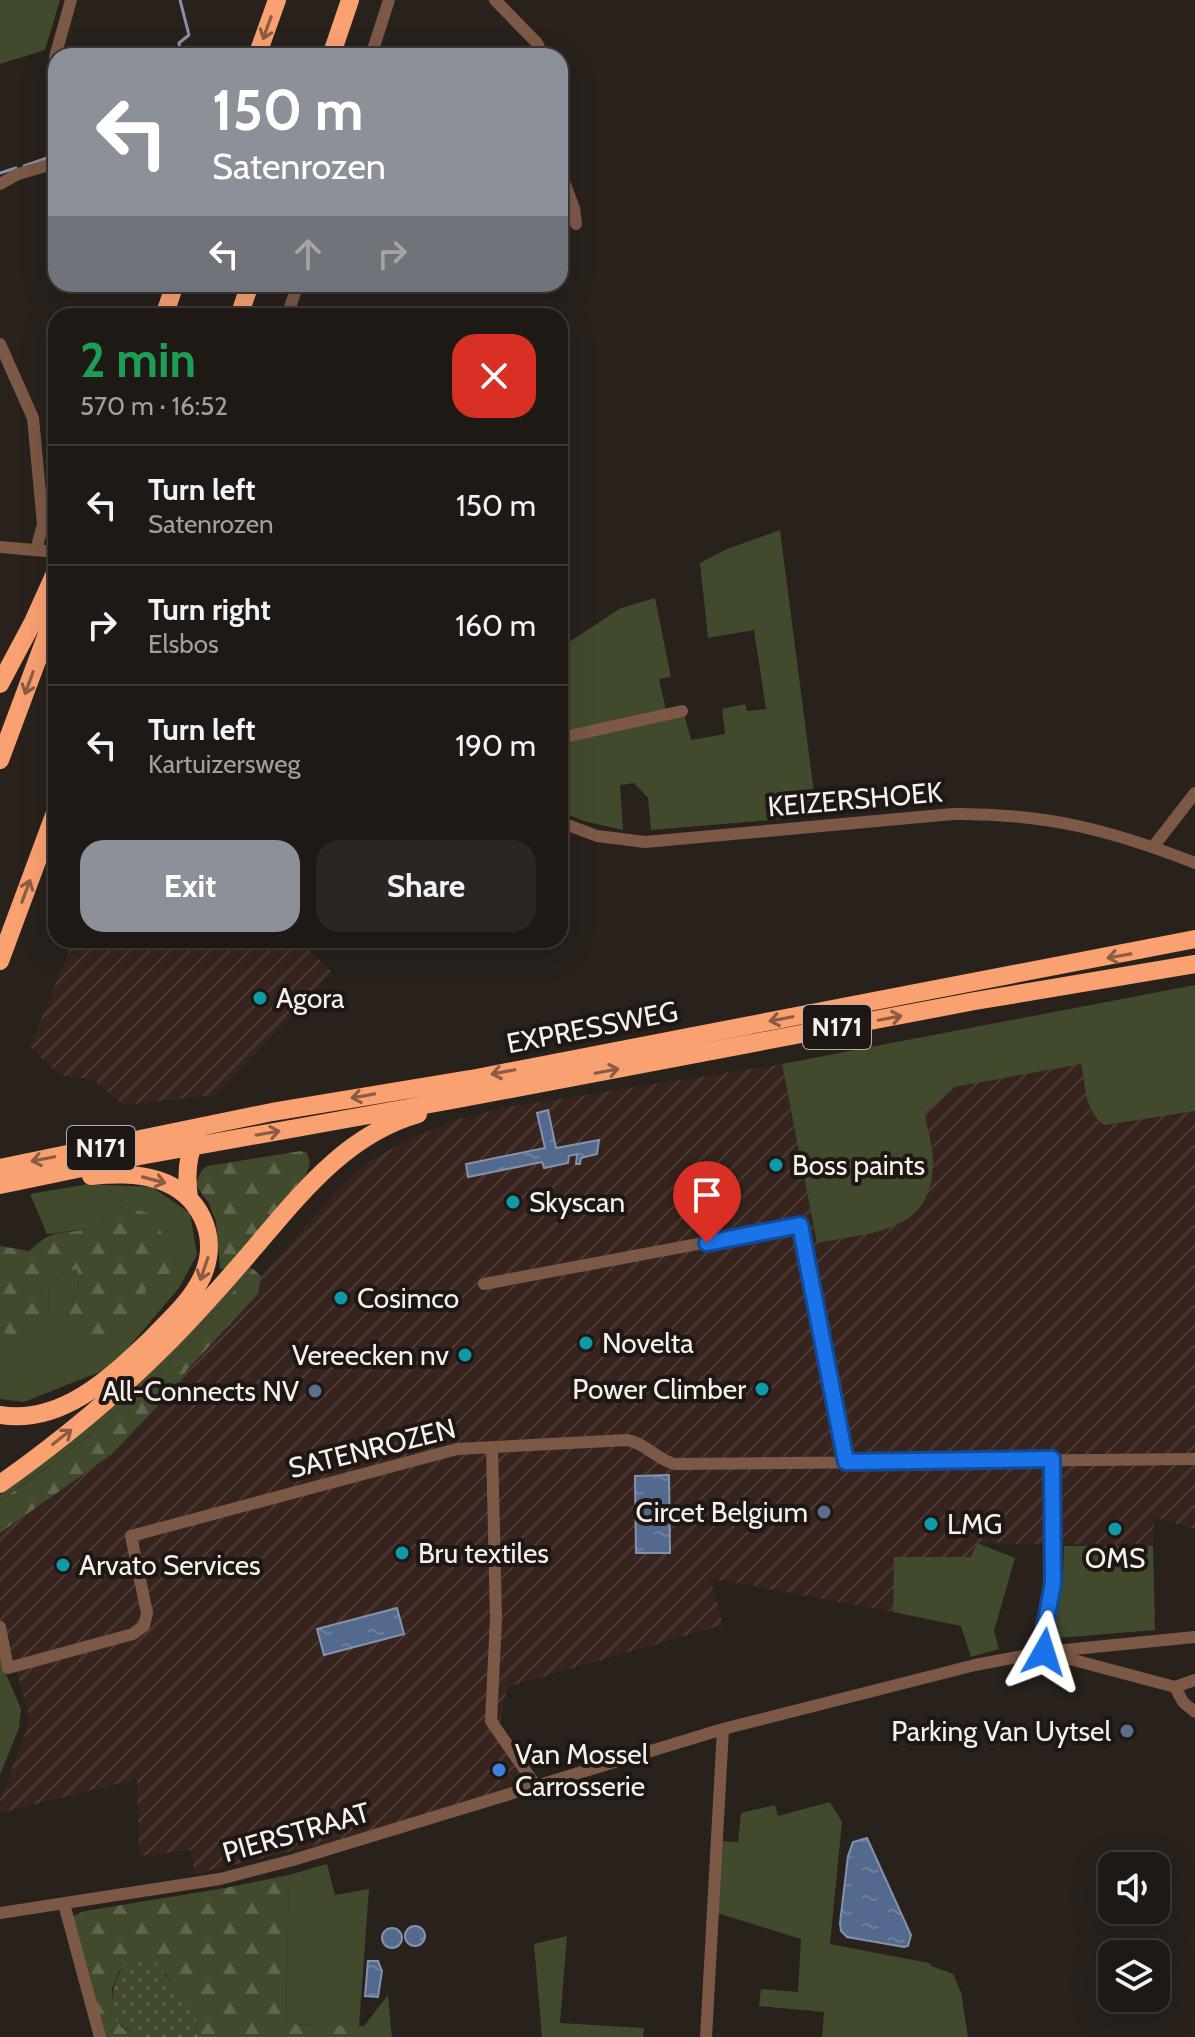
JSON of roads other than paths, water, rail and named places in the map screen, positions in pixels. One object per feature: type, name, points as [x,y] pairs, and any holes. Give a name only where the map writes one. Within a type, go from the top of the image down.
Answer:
[{"type":"highway","points":[[260,48],[277,0]]},
{"type":"highway","points":[[334,48],[350,0]]},
{"type":"highway","points":[[0,684],[48,589]]},
{"type":"highway","points":[[0,760],[48,631]]},
{"type":"highway","points":[[0,961],[48,832]]},
{"type":"highway","name":"EXPRESSWEG","points":[[0,1168],[302,1107],[471,1079],[1147,951],[1195,939]]},
{"type":"highway","name":"EXPRESSWEG","points":[[0,1185],[975,1001],[1195,964]]},
{"type":"highway","points":[[0,1484],[106,1402],[165,1346],[220,1288],[304,1189],[336,1158],[403,1118],[458,1099]]},
{"type":"highway","points":[[302,1107],[326,1122],[337,1141],[336,1158]]},
{"type":"highway","points":[[189,1198],[187,1175],[191,1147],[202,1128]]},
{"type":"highway","points":[[0,1415],[44,1413],[82,1396],[110,1377],[173,1317],[193,1293],[202,1278],[210,1245],[205,1222],[189,1198],[155,1179],[125,1174],[21,1181]]},
{"type":"street","points":[[58,48],[71,0]]},
{"type":"street","points":[[374,48],[389,0]]},
{"type":"street","points":[[495,0],[539,48]]},
{"type":"street","points":[[0,184],[18,174],[48,165]]},
{"type":"street","points":[[568,192],[576,224]]},
{"type":"street","points":[[0,344],[33,418],[43,524],[36,550]]},
{"type":"street","points":[[0,547],[48,551]]},
{"type":"street","points":[[568,736],[682,711]]},
{"type":"street","points":[[1153,847],[1195,793]]},
{"type":"street","name":"KEIZERSHOEK","points":[[568,825],[597,836],[645,842],[953,814],[1003,815],[1069,823],[1153,847],[1195,863]]},
{"type":"street","points":[[484,1284],[800,1225],[846,1462]]},
{"type":"street","name":"SATENROZEN","points":[[0,1627],[8,1668],[133,1634],[142,1629],[147,1613],[131,1536],[457,1449],[627,1440],[635,1441],[675,1464],[1195,1459]]},
{"type":"street","points":[[492,1447],[496,1619],[491,1721],[536,1786]]},
{"type":"street","points":[[1052,1459],[1053,1584],[1045,1625],[1044,1652],[1175,1687],[1195,1680]]},
{"type":"street","name":"PIERSTRAAT","points":[[0,1913],[220,1879],[293,1860],[723,1729],[975,1665],[1044,1652],[1195,1637]]},
{"type":"street","points":[[1175,1687],[1183,1702],[1195,1712]]},
{"type":"street","points":[[706,2037],[723,1729]]},
{"type":"street","points":[[64,1904],[100,2037]]},
{"type":"water","points":[[548,1110],[556,1148],[599,1140],[597,1154],[581,1158],[580,1164],[576,1164],[577,1154],[569,1156],[568,1163],[544,1168],[542,1162],[468,1177],[466,1164],[545,1148],[537,1113]]},
{"type":"water","points":[[669,1475],[670,1553],[636,1553],[635,1476]]},
{"type":"water","points":[[397,1608],[404,1634],[324,1655],[317,1629]]},
{"type":"water","points":[[867,1838],[911,1935],[908,1946],[847,1937],[841,1931],[848,1856],[853,1842]]},
{"type":"water","points":[[411,1926],[419,1926],[425,1936],[419,1946],[411,1946],[405,1940],[405,1932]]},
{"type":"water","points":[[388,1928],[396,1928],[402,1938],[396,1948],[388,1948],[382,1942],[382,1934]]},
{"type":"water","points":[[368,1961],[378,1961],[382,1971],[378,1997],[365,1996]]},
{"type":"waterway","points":[[180,0],[189,35],[179,43],[180,48]]},
{"type":"waterway","points":[[24,166],[48,158]]},
{"type":"waterway","points":[[0,173],[16,168]]},
{"type":"place","name":"Agora","points":[[260,998]]},
{"type":"place","name":"Boss paints","points":[[776,1165]]},
{"type":"place","name":"Skyscan","points":[[513,1202]]},
{"type":"place","name":"Cosimco","points":[[341,1298]]},
{"type":"place","name":"Novelta","points":[[586,1343]]},
{"type":"place","name":"Vereecken nv","points":[[465,1355]]},
{"type":"place","name":"Power Climber","points":[[762,1389]]},
{"type":"place","name":"All-Connects NV","points":[[315,1391]]},
{"type":"place","name":"Circet Belgium","points":[[824,1512]]},
{"type":"place","name":"LMG","points":[[931,1524]]},
{"type":"place","name":"OMS","points":[[1115,1529]]},
{"type":"place","name":"Bru textiles","points":[[402,1553]]},
{"type":"place","name":"Arvato Services","points":[[63,1565]]},
{"type":"place","name":"Parking Van Uytsel","points":[[1127,1731]]},
{"type":"place","name":"Van Mossel Carrosserie","points":[[499,1770]]}]
